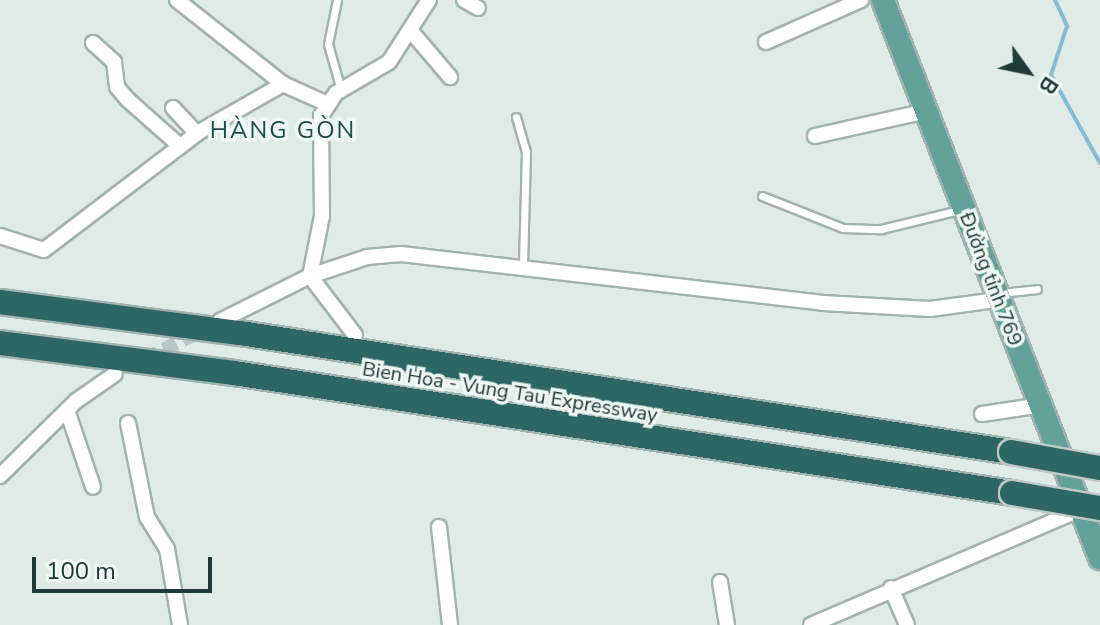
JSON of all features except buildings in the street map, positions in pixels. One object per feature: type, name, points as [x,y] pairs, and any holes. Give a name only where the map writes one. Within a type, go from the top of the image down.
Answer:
[{"type":"highway","name":"Bien Hoa - Vung Tau Expressway","points":[[0,302],[240,333],[1100,468]]},
{"type":"highway","name":"Bien Hoa - Vung Tau Expressway","points":[[0,343],[234,373],[1012,493],[1091,509]]},
{"type":"main road","name":"Đường tỉnh 769","points":[[883,0],[997,296],[1042,405],[1091,509],[1100,558]]},
{"type":"street","points":[[177,0],[283,84],[325,103]]},
{"type":"street","points":[[355,335],[310,276],[322,216],[318,135],[325,103],[389,62],[429,0]]},
{"type":"street","points":[[464,0],[478,8]]},
{"type":"street","points":[[766,42],[861,0]]},
{"type":"street","points":[[410,30],[450,77]]},
{"type":"street","points":[[93,43],[114,62],[117,87],[180,146]]},
{"type":"street","points":[[0,236],[44,250],[197,134],[283,84]]},
{"type":"street","points":[[173,108],[197,134]]},
{"type":"street","points":[[815,136],[927,111]]},
{"type":"street","points":[[220,321],[310,276],[367,257],[401,254],[523,264],[823,303],[930,309],[997,296]]},
{"type":"street","points":[[0,476],[67,410],[115,374]]},
{"type":"street","points":[[982,414],[1042,405]]},
{"type":"street","points":[[67,410],[93,487]]},
{"type":"street","points":[[128,423],[147,517],[167,549],[180,625]]},
{"type":"street","points":[[811,625],[891,588],[1091,509]]},
{"type":"street","points":[[439,527],[450,625]]},
{"type":"street","points":[[720,582],[727,625]]},
{"type":"street","points":[[891,588],[907,625]]},
{"type":"lane","points":[[337,0],[328,44],[341,90]]},
{"type":"lane","points":[[516,117],[526,151],[523,264]]},
{"type":"lane","points":[[762,196],[843,228],[881,229],[964,208]]},
{"type":"lane","points":[[997,296],[1037,289]]},
{"type":"waterway","points":[[1055,0],[1067,26],[1051,75],[1100,163]]},
{"type":"tunnel","points":[[145,359],[201,331]]},
{"type":"district","name":"HÀNG GÒN","points":[[283,131]]}]
